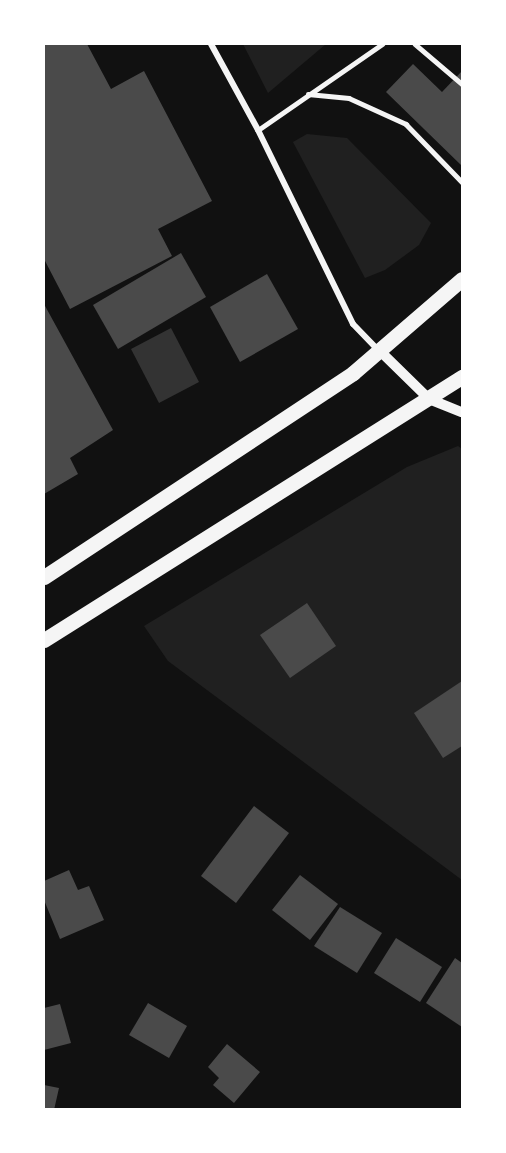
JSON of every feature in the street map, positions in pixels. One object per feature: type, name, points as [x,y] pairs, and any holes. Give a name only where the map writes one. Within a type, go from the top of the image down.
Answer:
[{"type":"main road","points":[[44,577],[345,378],[380,351],[462,279]]},
{"type":"main road","points":[[44,640],[462,377]]},
{"type":"street","points":[[211,44],[258,130],[353,324],[429,399],[462,412]]},
{"type":"lane","points":[[258,130],[382,44]]},
{"type":"lane","points":[[415,44],[462,84]]},
{"type":"lane","points":[[308,94],[350,98],[406,124],[462,182]]},
{"type":"shaded area","points":[[243,44],[326,44],[268,93]]},
{"type":"shaded area","points":[[307,134],[347,138],[431,223],[419,245],[385,270],[365,278],[293,142]]},
{"type":"shaded area","points":[[171,328],[199,382],[159,403],[131,349]]},
{"type":"shaded area","points":[[458,446],[462,449],[462,880],[168,661],[144,626],[407,467]]},
{"type":"building","points":[[44,44],[87,44],[111,89],[144,71],[212,201],[158,229],[172,256],[70,309],[44,259]]},
{"type":"building","points":[[413,64],[442,92],[462,71],[462,166],[386,92]]},
{"type":"building","points":[[181,253],[206,297],[118,349],[93,305]]},
{"type":"building","points":[[267,274],[298,329],[240,362],[210,307]]},
{"type":"building","points":[[44,304],[113,430],[70,458],[78,474],[44,494]]},
{"type":"building","points":[[307,603],[336,646],[290,678],[260,635]]},
{"type":"building","points":[[462,681],[462,746],[443,758],[414,713]]},
{"type":"building","points":[[254,806],[289,833],[236,903],[201,876]]},
{"type":"building","points":[[69,870],[78,890],[89,886],[104,920],[60,939],[44,900],[44,881]]},
{"type":"building","points":[[300,875],[338,904],[310,940],[272,910]]},
{"type":"building","points":[[340,907],[382,933],[357,973],[314,946]]},
{"type":"building","points":[[396,938],[442,967],[420,1002],[374,973]]},
{"type":"building","points":[[455,958],[462,963],[462,1027],[426,1003]]},
{"type":"building","points":[[148,1003],[187,1026],[169,1058],[129,1035]]},
{"type":"building","points":[[60,1004],[71,1043],[44,1050],[44,1008]]},
{"type":"building","points":[[227,1044],[260,1072],[234,1103],[213,1085],[219,1078],[208,1067]]},
{"type":"building","points":[[44,1085],[59,1088],[54,1110],[44,1110]]}]
